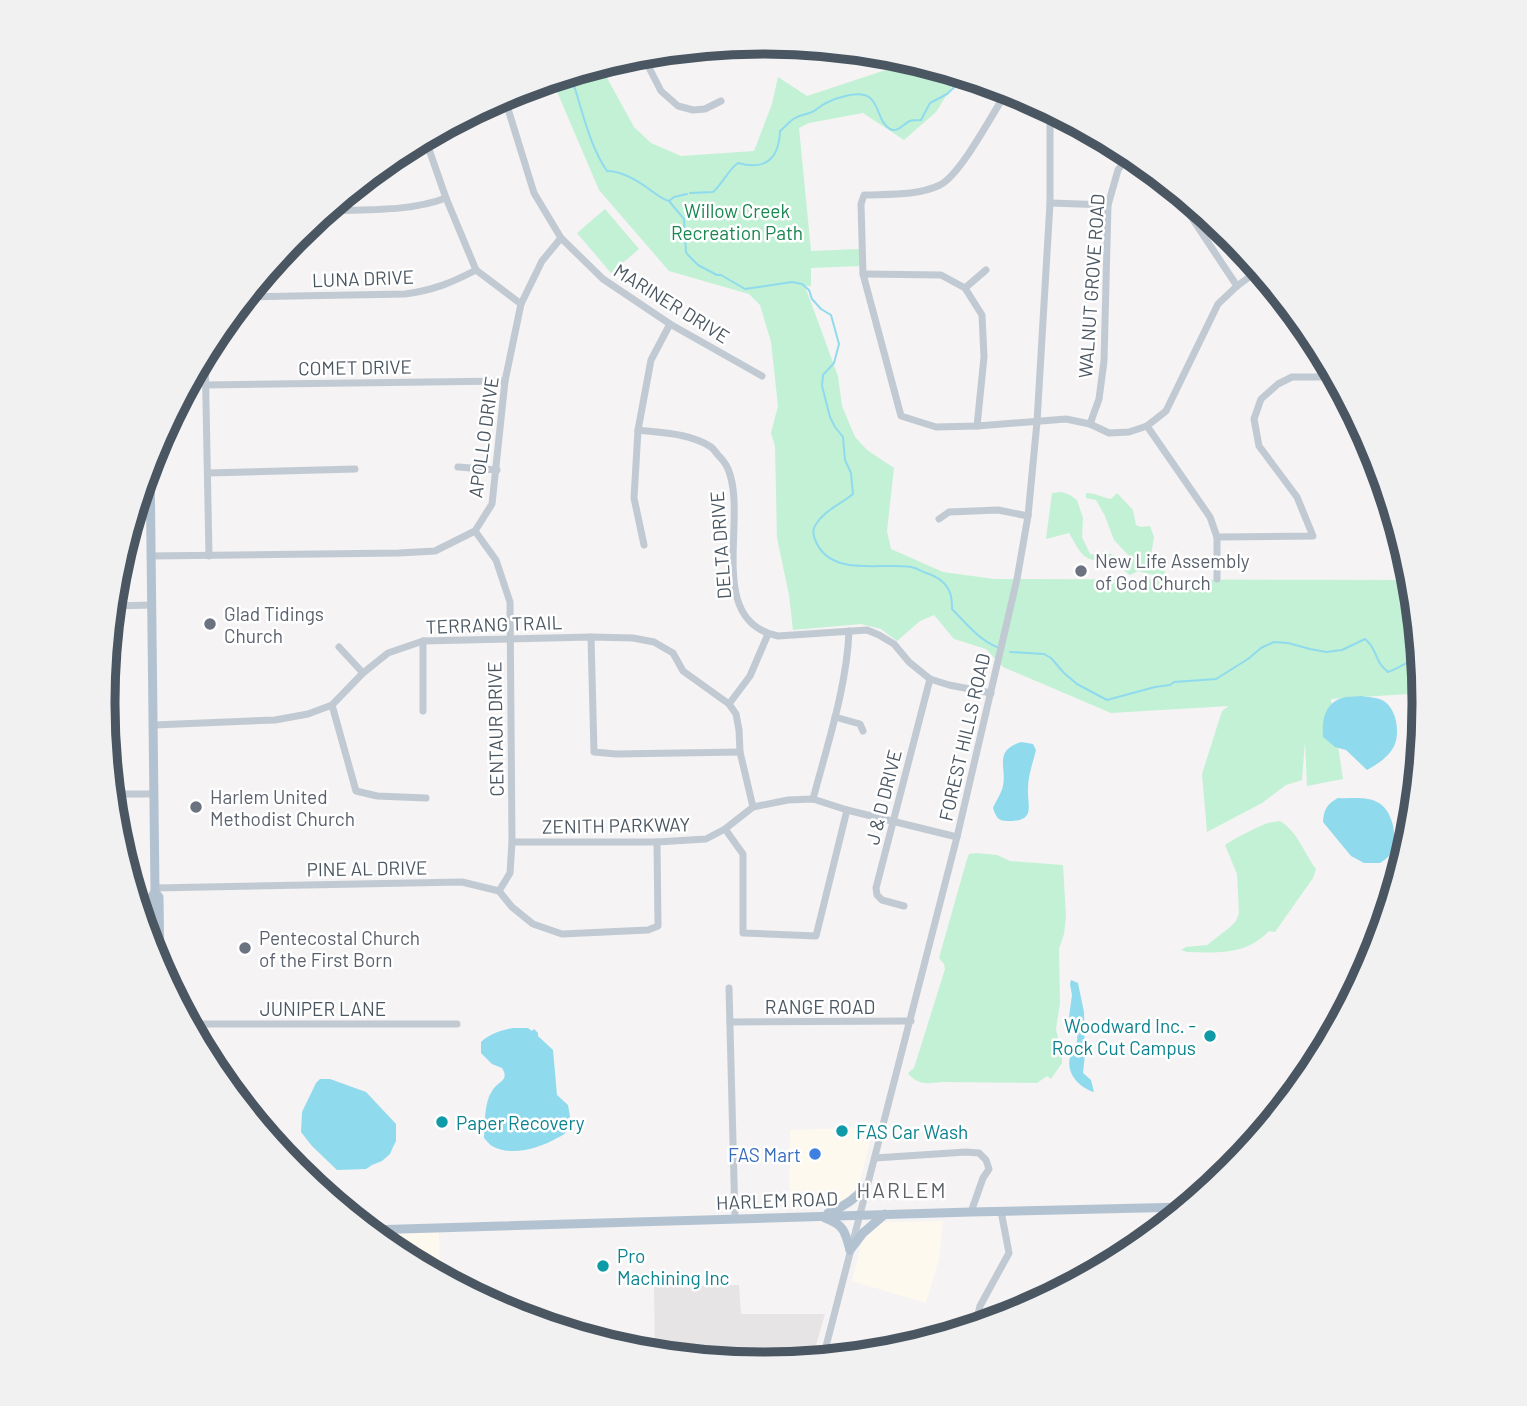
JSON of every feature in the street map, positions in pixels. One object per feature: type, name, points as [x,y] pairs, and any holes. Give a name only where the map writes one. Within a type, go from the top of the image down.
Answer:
[{"type":"main road","points":[[151,490],[155,890],[151,898],[151,917]]},
{"type":"main road","points":[[155,890],[159,897],[160,940]]},
{"type":"main road","points":[[820,1217],[843,1208],[866,1186]]},
{"type":"main road","name":"HARLEM ROAD","points":[[385,1230],[1170,1208]]},
{"type":"main road","points":[[850,1250],[863,1233],[885,1214]]},
{"type":"main road","points":[[820,1217],[841,1226],[850,1250]]},
{"type":"street","points":[[648,65],[661,91],[678,106],[693,110],[705,109],[721,101]]},
{"type":"street","points":[[1001,100],[959,169],[942,184],[916,192],[864,195],[861,204],[863,274],[901,416],[936,427],[1066,419],[1090,424],[1109,433],[1129,432],[1147,426],[1166,411],[1218,304],[1251,276]]},
{"type":"street","name":"MARINER DRIVE","points":[[508,107],[534,192],[561,238],[603,279],[670,324],[762,376]]},
{"type":"street","name":"FOREST HILLS ROAD","points":[[825,1348],[957,837],[1017,579],[1028,516],[1037,422],[1050,203],[1049,121]]},
{"type":"street","points":[[428,148],[476,270],[521,304]]},
{"type":"street","name":"WALNUT GROVE ROAD","points":[[1090,424],[1099,399],[1104,361],[1108,205],[1118,170],[1123,163]]},
{"type":"street","points":[[342,210],[405,208],[428,205],[446,198]]},
{"type":"street","points":[[1050,203],[1108,205]]},
{"type":"street","points":[[1189,213],[1237,286]]},
{"type":"street","name":"APOLLO DRIVE","points":[[475,531],[492,504],[505,381],[521,304],[542,261],[561,238]]},
{"type":"street","name":"LUNA DRIVE","points":[[258,297],[405,294],[431,290],[476,270]]},
{"type":"street","points":[[965,288],[986,270]]},
{"type":"street","points":[[863,274],[941,275],[965,288],[982,315],[984,357],[977,426]]},
{"type":"street","points":[[644,545],[634,498],[638,430],[651,360],[670,324]]},
{"type":"street","points":[[206,373],[209,556]]},
{"type":"street","points":[[1217,537],[1314,536],[1297,497],[1259,446],[1254,419],[1262,399],[1278,384],[1292,377],[1324,377]]},
{"type":"street","name":"COMET DRIVE","points":[[206,384],[505,381]]},
{"type":"street","points":[[1147,426],[1210,517],[1217,537],[1217,579]]},
{"type":"street","name":"DELTA DRIVE","points":[[638,430],[687,436],[713,448],[728,467],[734,492],[733,571],[737,596],[746,618],[756,629],[768,634]]},
{"type":"street","points":[[458,467],[497,470]]},
{"type":"street","points":[[208,473],[355,469]]},
{"type":"street","points":[[939,519],[949,512],[998,510],[1028,516]]},
{"type":"street","points":[[152,556],[435,551],[475,531]]},
{"type":"street","name":"CENTAUR DRIVE","points":[[475,531],[496,561],[510,602],[512,842],[510,873],[499,891]]},
{"type":"street","points":[[122,606],[152,605]]},
{"type":"street","points":[[813,799],[835,717],[849,631]]},
{"type":"street","points":[[753,807],[740,752],[736,714],[729,704],[750,676],[768,634],[778,636],[867,631],[894,644],[909,662],[930,679],[991,693]]},
{"type":"street","points":[[591,637],[594,752],[740,752]]},
{"type":"street","name":"TERRANG TRAIL","points":[[154,724],[275,720],[308,714],[332,705],[363,673],[388,653],[423,641],[591,637],[633,638],[654,642],[673,653],[684,671],[729,704]]},
{"type":"street","points":[[423,641],[424,711]]},
{"type":"street","points":[[339,647],[363,673]]},
{"type":"street","name":"J & D DRIVE","points":[[904,906],[882,900],[877,895],[876,888],[930,679]]},
{"type":"street","points":[[332,705],[356,791],[377,796],[426,798]]},
{"type":"street","points":[[835,717],[860,724],[863,731]]},
{"type":"street","points":[[121,794],[154,794]]},
{"type":"street","name":"ZENITH PARKWAY","points":[[512,842],[657,842],[706,839],[725,829],[753,807],[788,800],[813,799],[957,837]]},
{"type":"street","points":[[725,829],[743,854],[743,933],[816,936],[847,810]]},
{"type":"street","points":[[499,891],[512,907],[533,924],[562,934],[648,930],[658,926],[657,842]]},
{"type":"street","name":"PINE AL DRIVE","points":[[155,890],[462,882],[499,891]]},
{"type":"street","points":[[729,988],[735,1219]]},
{"type":"street","name":"RANGE ROAD","points":[[730,1022],[911,1020]]},
{"type":"street","name":"JUNIPER LANE","points":[[200,1024],[457,1024]]},
{"type":"street","points":[[875,1158],[979,1153],[986,1160],[989,1169],[971,1212]]},
{"type":"street","points":[[978,1315],[1009,1253],[1001,1211]]},
{"type":"shaded area","points":[[874,1127],[859,1184],[845,1201],[831,1207],[789,1206],[790,1130]]},
{"type":"shaded area","points":[[943,1221],[939,1259],[926,1303],[852,1281],[861,1245],[865,1236],[875,1226],[885,1222]]},
{"type":"shaded area","points":[[439,1232],[440,1265],[403,1242],[391,1233]]},
{"type":"shaded area","points":[[739,1285],[741,1314],[825,1314],[815,1349],[764,1352],[679,1346],[655,1342],[654,1287]]},
{"type":"green space","name":"Willow Creek Recreation Path","points":[[893,68],[954,83],[936,112],[904,140],[863,113],[809,123],[799,128],[811,251],[859,249],[860,266],[811,268],[811,286],[806,286],[806,289],[838,376],[842,406],[855,437],[867,450],[894,468],[887,531],[891,549],[943,572],[994,579],[1401,580],[1407,618],[1412,694],[1331,699],[1343,779],[1307,786],[1305,742],[1302,780],[1286,785],[1262,803],[1207,832],[1202,774],[1222,711],[1229,706],[1111,713],[1003,667],[986,649],[954,639],[934,615],[920,621],[897,641],[881,629],[861,624],[793,630],[777,538],[775,446],[771,433],[778,406],[771,342],[760,305],[749,294],[669,271],[599,190],[556,89],[605,74],[634,127],[651,143],[681,156],[754,151],[772,104],[778,77],[807,96]]},
{"type":"green space","points":[[605,209],[639,249],[611,273],[577,233]]},
{"type":"green space","points":[[1062,492],[1077,500],[1083,518],[1082,537],[1090,554],[1108,553],[1125,560],[1129,556],[1114,540],[1096,500],[1086,498],[1086,493],[1111,499],[1117,493],[1133,510],[1136,525],[1150,526],[1154,537],[1151,555],[1161,555],[1166,578],[1138,571],[1130,575],[1109,559],[1088,558],[1080,551],[1069,533],[1046,539],[1052,493]]},
{"type":"green space","points":[[1280,821],[1296,837],[1316,869],[1313,878],[1275,932],[1269,931],[1251,945],[1231,951],[1181,950],[1207,945],[1236,921],[1239,913],[1237,874],[1225,845],[1264,824]]},
{"type":"green space","points":[[969,854],[997,855],[1010,861],[1063,865],[1066,917],[1059,949],[1060,1003],[1056,1029],[1062,1063],[1051,1079],[1047,1076],[1037,1083],[927,1083],[915,1080],[908,1073],[914,1068],[945,969],[939,958],[967,859]]},
{"type":"water","points":[[1344,697],[1377,698],[1387,703],[1394,713],[1397,726],[1393,748],[1367,770],[1346,750],[1335,747],[1323,737],[1324,719],[1331,704]]},
{"type":"water","points":[[1021,742],[1033,744],[1036,750],[1028,783],[1027,816],[1016,821],[1001,820],[993,808],[1003,786],[1004,755],[1012,746]]},
{"type":"water","points":[[1338,798],[1372,800],[1387,811],[1393,826],[1394,842],[1385,860],[1380,863],[1364,863],[1351,856],[1323,822],[1327,807]]},
{"type":"water","points":[[1071,980],[1078,983],[1084,1012],[1083,1073],[1091,1080],[1094,1092],[1083,1087],[1070,1069],[1070,1057],[1077,1039],[1076,1024],[1069,1017]]},
{"type":"water","points":[[513,1028],[534,1029],[553,1050],[557,1095],[568,1105],[570,1119],[569,1128],[562,1135],[542,1145],[508,1151],[491,1145],[484,1138],[488,1101],[494,1088],[505,1076],[502,1068],[492,1064],[481,1053],[481,1042],[496,1033]]},
{"type":"water","points":[[320,1079],[330,1079],[366,1092],[396,1124],[396,1141],[390,1154],[382,1161],[366,1169],[337,1170],[301,1132],[302,1112]]},
{"type":"waterway","points":[[573,83],[590,138],[607,171],[629,177],[669,201],[684,219],[686,252],[698,265],[745,289],[792,282],[802,284],[821,309],[831,315],[839,344],[834,363],[823,375],[822,386],[830,417],[843,437],[853,494],[828,511],[816,524],[813,532],[817,544],[835,561],[860,566],[911,567],[937,578],[948,589],[952,609],[978,635],[997,647]]},
{"type":"waterway","points":[[690,193],[713,192],[738,163],[763,164],[774,155],[780,131],[794,118],[814,111],[830,101],[865,95],[873,100],[886,126],[896,130],[910,121],[921,120],[930,103],[947,94],[957,84]]},
{"type":"waterway","points":[[669,201],[687,194]]},
{"type":"waterway","points":[[1010,652],[1044,654],[1077,684],[1107,700],[1174,682],[1216,679],[1274,642],[1326,652],[1342,650],[1365,639],[1388,672],[1411,661]]},
{"type":"place","name":"New Life Assembly of God Church","points":[[1081,571]]},
{"type":"place","name":"Glad Tidings Church","points":[[210,624]]},
{"type":"place","name":"Harlem United Methodist Church","points":[[196,807]]},
{"type":"place","name":"Pentecostal Church of the First Born","points":[[245,948]]},
{"type":"place","name":"Woodward Inc. - Rock Cut Campus","points":[[1210,1036]]},
{"type":"place","name":"Paper Recovery","points":[[442,1122]]},
{"type":"place","name":"FAS Car Wash","points":[[842,1131]]},
{"type":"place","name":"FAS Mart","points":[[815,1154]]},
{"type":"place","name":"Pro Machining Inc","points":[[603,1266]]},
{"type":"district","name":"HARLEM","points":[[902,1189]]}]
